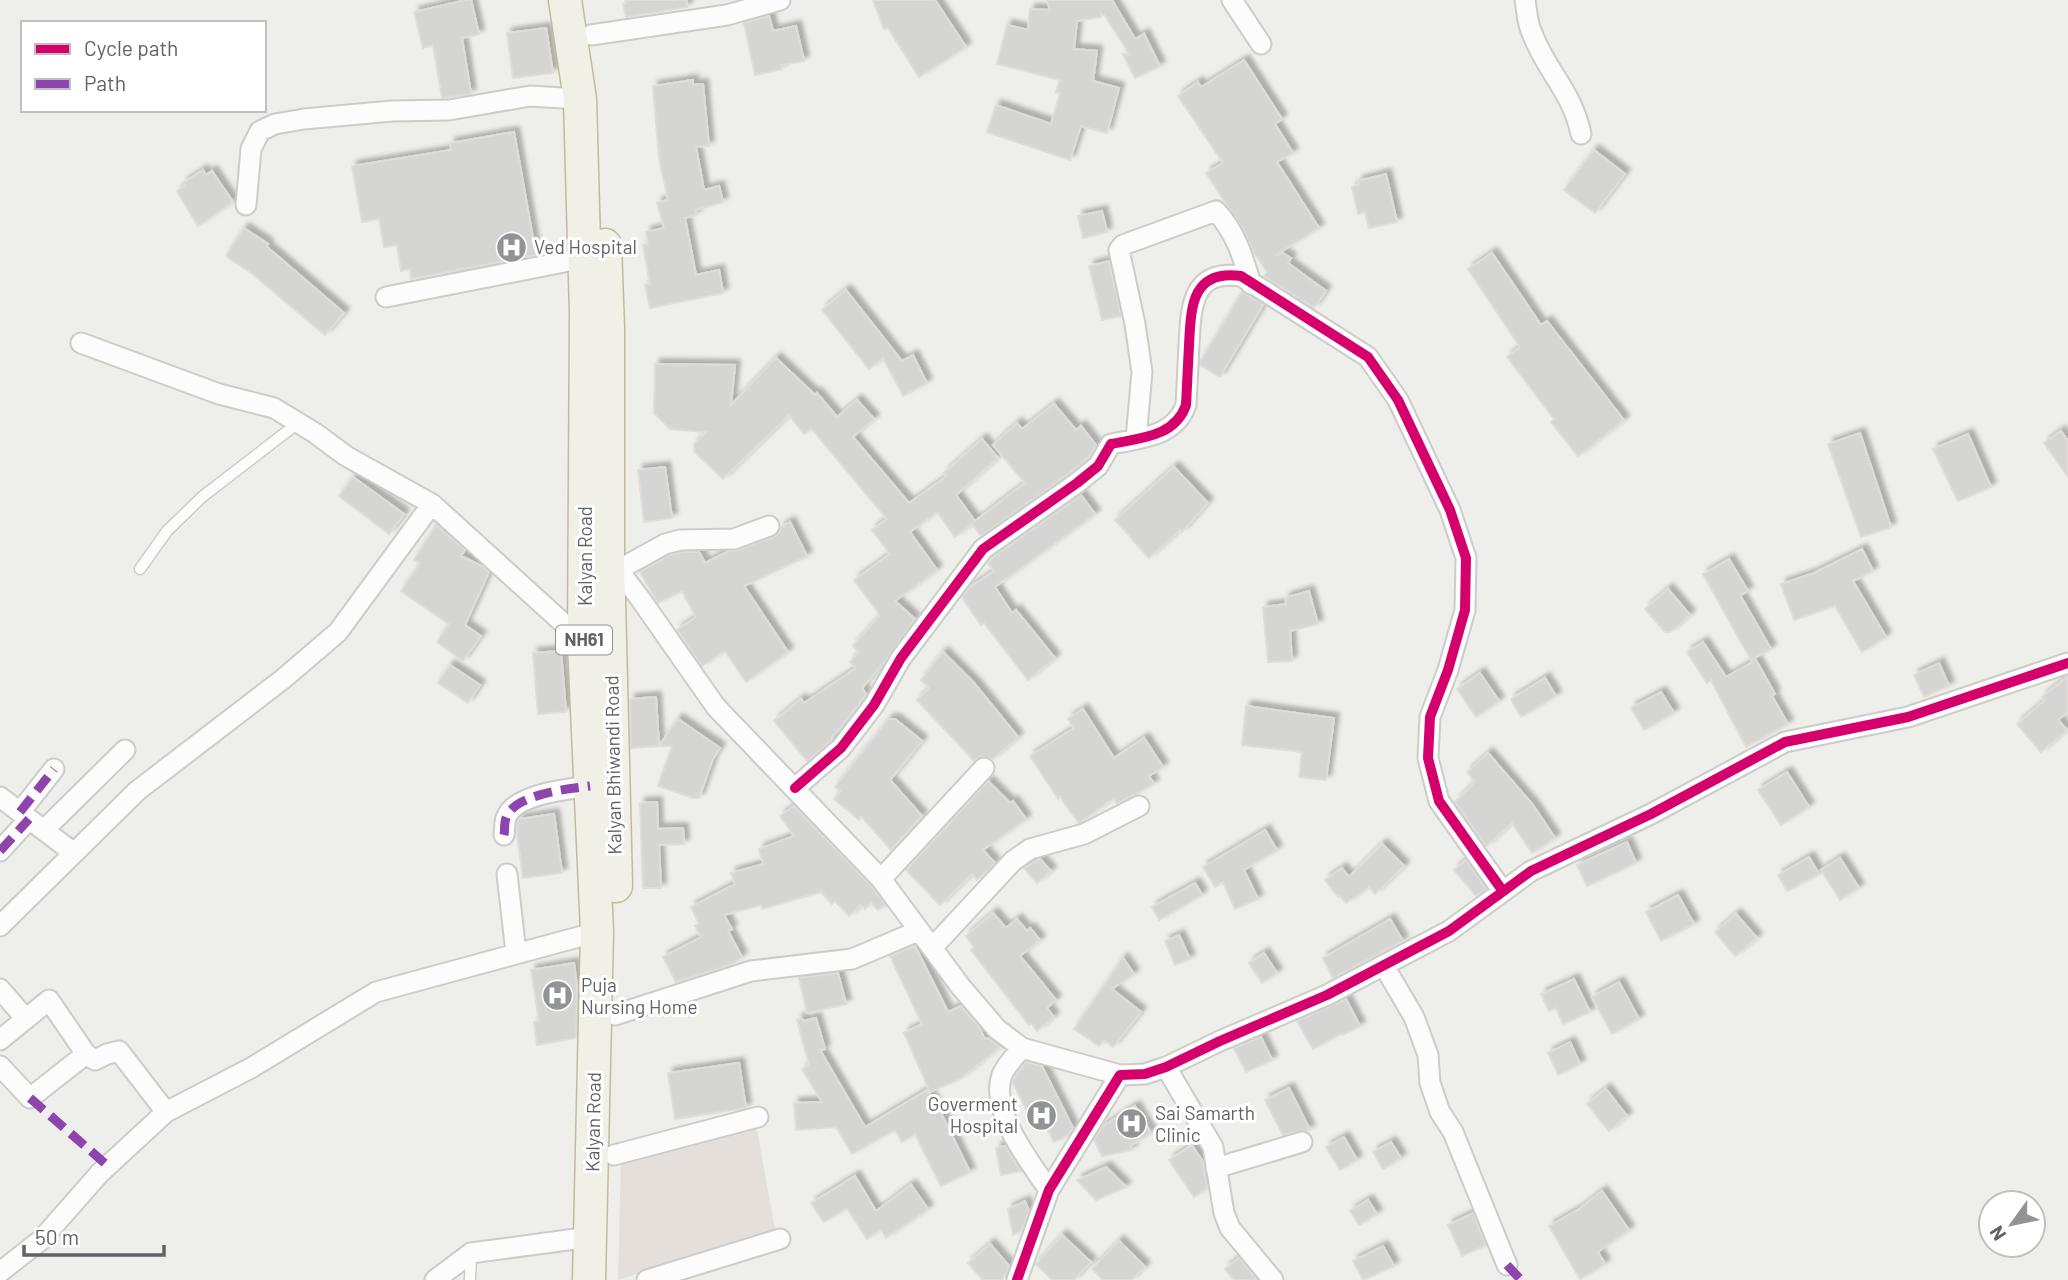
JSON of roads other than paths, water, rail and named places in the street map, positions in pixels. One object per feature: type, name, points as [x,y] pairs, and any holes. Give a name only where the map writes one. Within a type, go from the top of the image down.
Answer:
[{"type":"highway","name":"Kalyan Road","points":[[565,0],[580,99],[584,258],[604,556],[584,642],[597,932],[589,1280]]},
{"type":"highway","name":"Kalyan Bhiwandi Road","points":[[586,0],[600,104],[608,328],[604,556],[617,912],[614,1154],[608,1280]]},
{"type":"street","points":[[591,35],[727,15],[779,0]]},
{"type":"street","points":[[1232,0],[1261,44]]},
{"type":"street","points":[[1525,0],[1531,32],[1568,95],[1577,115],[1581,134]]},
{"type":"street","points":[[246,205],[251,149],[260,131],[275,124],[345,115],[449,110],[530,96],[580,99]]},
{"type":"street","points":[[1136,439],[1142,372],[1119,250],[1123,245],[1216,211],[1229,225],[1251,284]]},
{"type":"street","points":[[386,297],[584,258]]},
{"type":"street","points":[[795,788],[841,748],[874,705],[901,658],[983,550],[1098,466],[1111,444],[1170,429],[1182,417],[1186,405],[1191,308],[1198,290],[1209,279],[1227,274],[1241,276],[1368,357],[1398,400],[1450,510],[1466,558],[1465,610],[1448,670],[1430,717],[1428,758],[1439,801],[1502,890]]},
{"type":"street","points":[[82,343],[219,394],[274,408],[346,456],[432,504],[584,642]]},
{"type":"street","points":[[0,926],[137,791],[283,679],[338,632],[432,504]]},
{"type":"street","points":[[769,526],[734,539],[680,540],[604,556],[716,707],[881,879],[918,931],[998,1029],[1022,1048],[1120,1075],[1145,1074],[1166,1067],[1327,995],[1449,931],[1531,871],[1651,814],[1785,742],[1908,717],[2068,663]]},
{"type":"street","points":[[0,851],[31,820],[125,750]]},
{"type":"street","points":[[881,879],[984,768]]},
{"type":"street","points":[[31,820],[54,769]]},
{"type":"street","points":[[504,835],[506,817],[515,807],[540,794],[590,786]]},
{"type":"street","points":[[0,797],[74,853]]},
{"type":"street","points":[[932,948],[1013,861],[1030,849],[1084,834],[1139,806]]},
{"type":"street","points":[[507,874],[516,953]]},
{"type":"street","points":[[615,1015],[751,971],[852,960],[918,931]]},
{"type":"street","points":[[0,1272],[41,1240],[100,1173],[166,1112],[251,1068],[376,992],[597,932]]},
{"type":"street","points":[[1384,966],[1414,1017],[1428,1055],[1430,1083],[1440,1112],[1453,1132],[1507,1265]]},
{"type":"street","points":[[0,989],[19,1011]]},
{"type":"street","points":[[0,1040],[49,1000],[86,1054],[95,1060],[119,1052],[166,1112]]},
{"type":"street","points":[[1022,1048],[1003,1072],[998,1090],[1007,1122],[1049,1190]]},
{"type":"street","points":[[0,1066],[30,1098],[86,1054]]},
{"type":"street","points":[[1166,1067],[1213,1147],[1224,1213],[1230,1228],[1273,1280]]},
{"type":"street","points":[[1017,1280],[1049,1190],[1120,1075]]},
{"type":"street","points":[[614,1154],[758,1117]]},
{"type":"street","points":[[1216,1168],[1302,1142]]},
{"type":"street","points":[[435,1280],[471,1253],[590,1237]]},
{"type":"street","points":[[647,1280],[780,1239]]},
{"type":"lane","points":[[141,569],[167,531],[202,497],[298,423]]},
{"type":"lane","points":[[470,1280],[471,1253]]},
{"type":"place","name":"Ved Hospital","points":[[511,247]]},
{"type":"place","name":"Puja Nursing Home","points":[[558,996]]},
{"type":"place","name":"Goverment Hospital","points":[[1041,1115]]},
{"type":"place","name":"Sai Samarth Clinic","points":[[1132,1124]]}]
